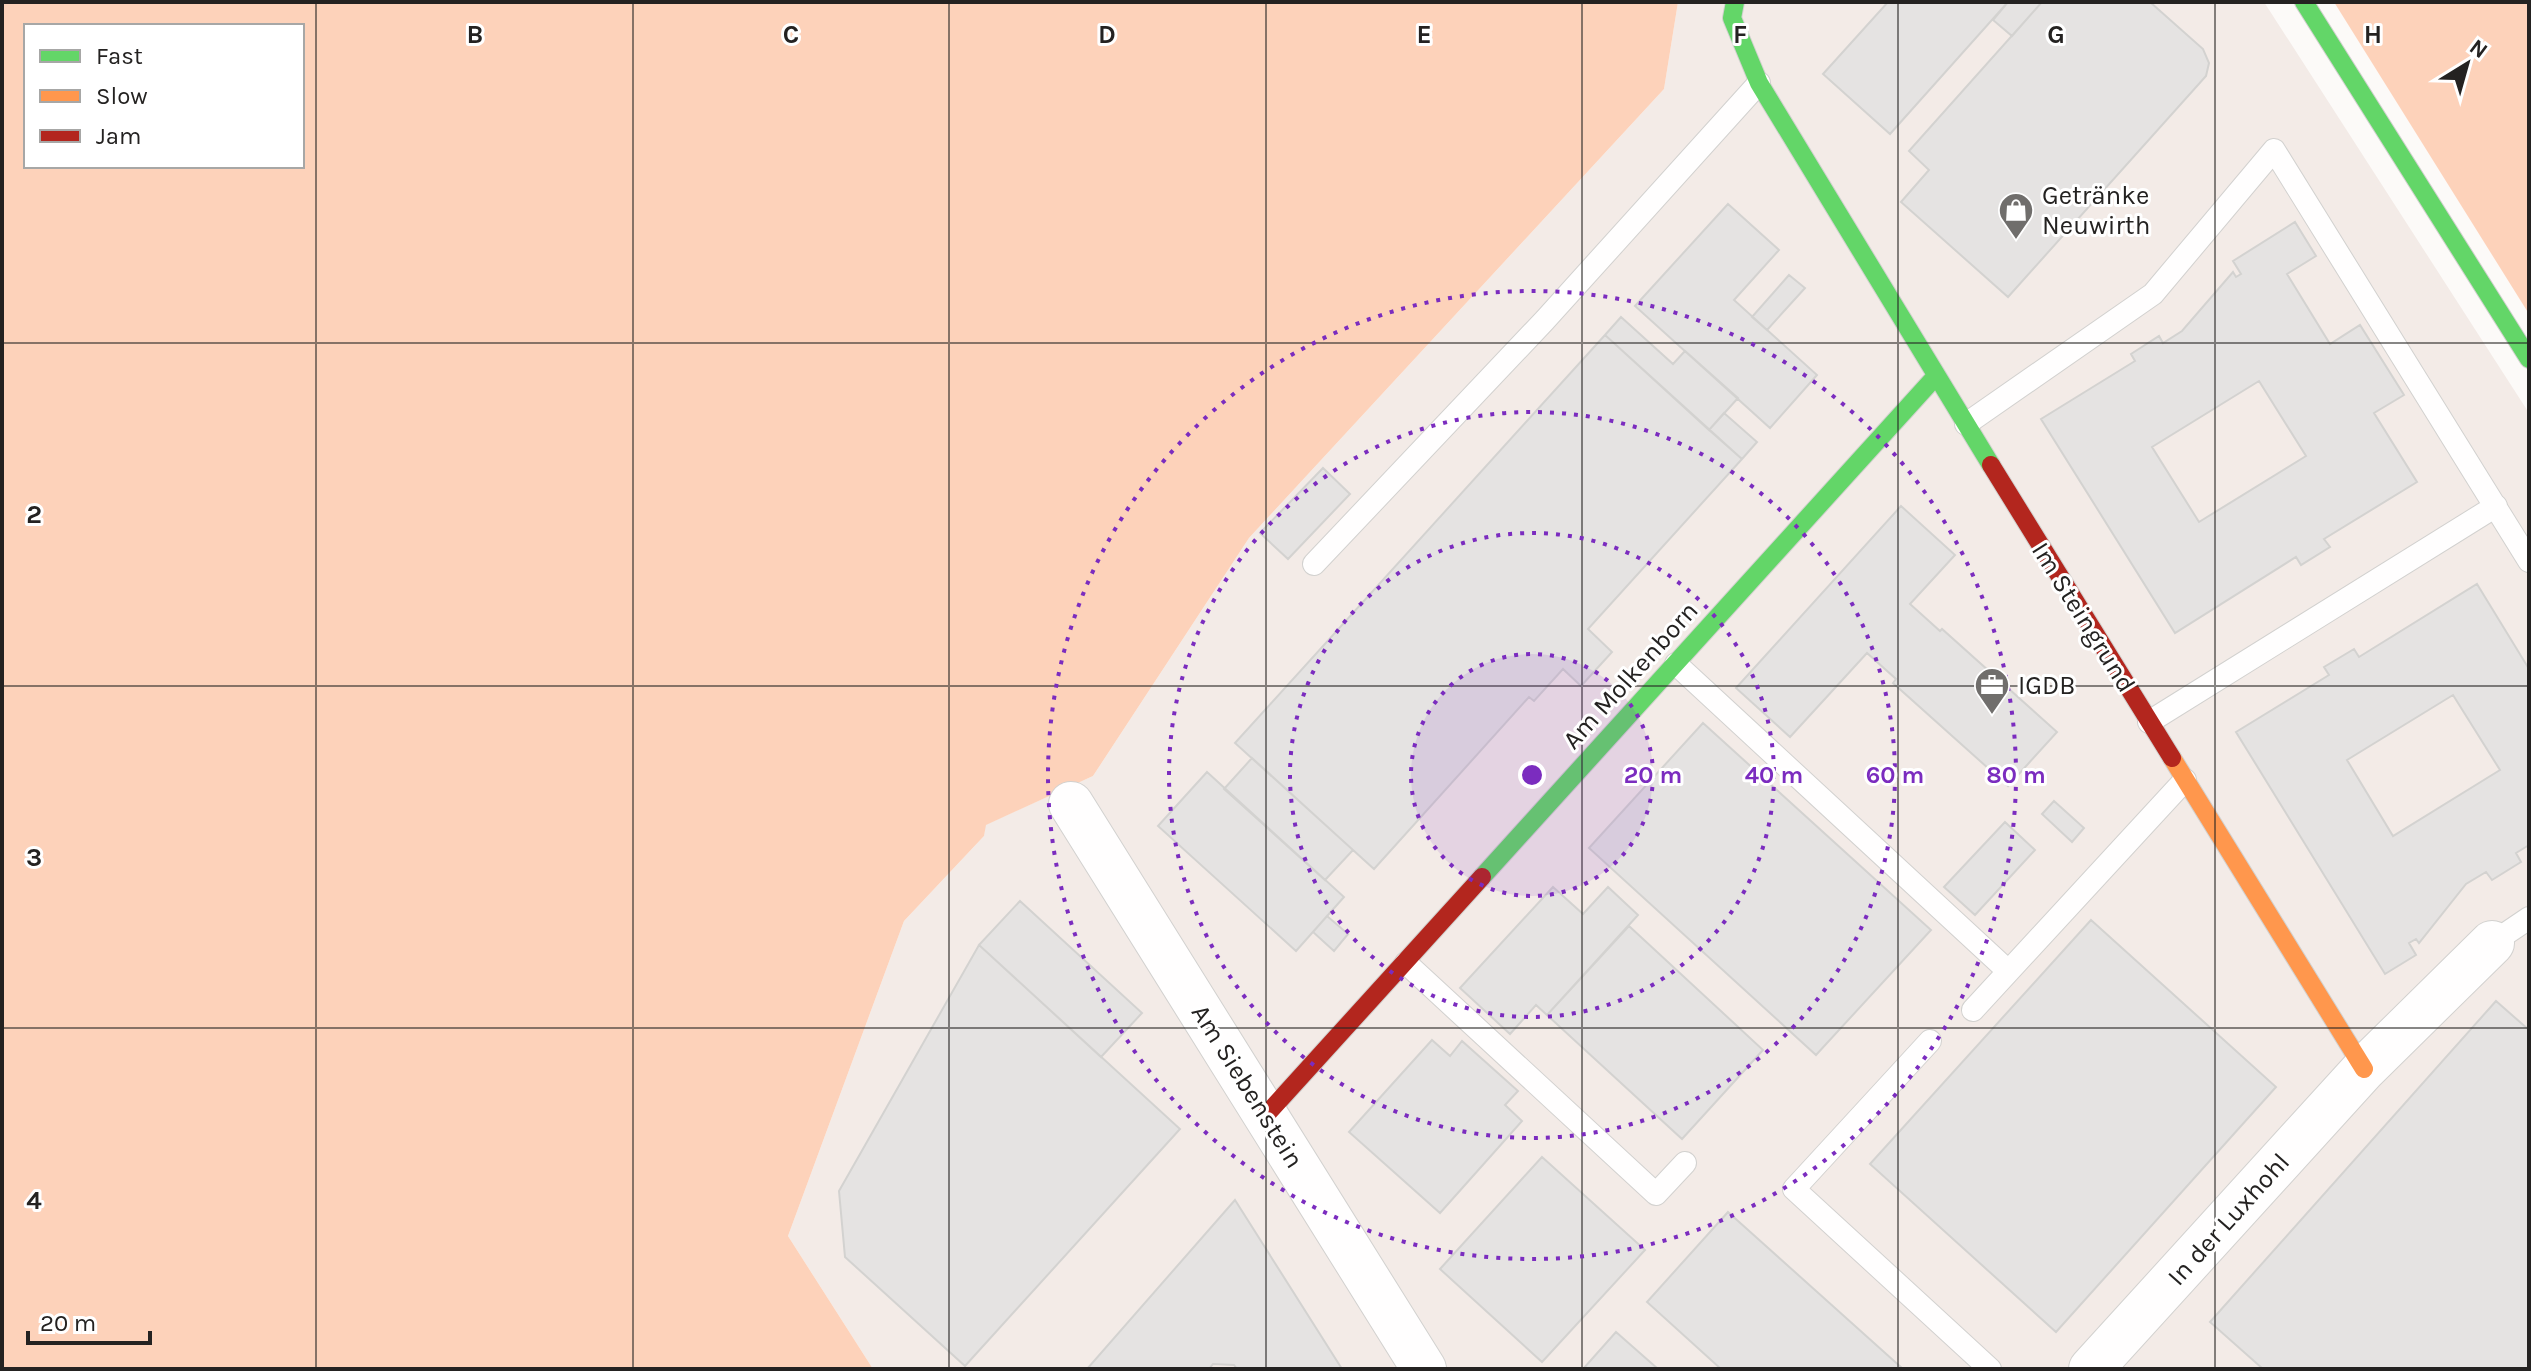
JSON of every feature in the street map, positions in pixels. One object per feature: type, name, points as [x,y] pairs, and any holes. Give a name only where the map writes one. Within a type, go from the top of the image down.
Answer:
[{"type":"street","name":"Im Steingrund","points":[[1735,2],[1732,18],[1759,83],[2364,1069]]},
{"type":"street","points":[[2304,2],[2529,359]]},
{"type":"street","name":"Am Molkenborn","points":[[1266,1115],[1936,376]]},
{"type":"street","name":"Am Siebenstein","points":[[1071,804],[1424,1369]]},
{"type":"street","points":[[2364,1069],[2492,943]]},
{"type":"street","name":"In der Luxhohl","points":[[2091,1369],[2364,1069]]},
{"type":"lane","points":[[1314,564],[1545,320],[1759,83]]},
{"type":"lane","points":[[1966,424],[2153,294],[2274,150],[2529,561]]},
{"type":"lane","points":[[2149,722],[2496,506]]},
{"type":"lane","points":[[1676,664],[2007,970]]},
{"type":"lane","points":[[1973,1010],[2185,780]]},
{"type":"lane","points":[[2492,943],[2529,918]]},
{"type":"lane","points":[[1406,963],[1656,1194],[1685,1163]]},
{"type":"lane","points":[[1930,1041],[1794,1189],[1990,1369]]},
{"type":"shaded area","points":[[2,2],[1678,2],[1664,89],[1249,538],[1093,776],[986,825],[984,836],[904,921],[788,1236],[873,1369],[2,1369]]},
{"type":"shaded area","points":[[1678,2],[2264,2],[2529,413],[2529,1369],[873,1369],[788,1236],[904,921],[984,836],[985,825],[1093,776],[1249,538],[1664,89]]},
{"type":"shaded area","points":[[2334,2],[2529,2],[2529,314]]},
{"type":"building","points":[[1888,2],[2008,2],[1890,134],[1823,74]]},
{"type":"building","points":[[2008,2],[2042,2],[2012,36],[1993,20]]},
{"type":"building","points":[[2042,2],[2150,2],[2203,49],[2209,63],[2206,76],[2008,297],[1901,202],[1929,170],[1909,151]]},
{"type":"building","points":[[1728,204],[1779,250],[1734,300],[1817,375],[1770,428],[1635,306]]},
{"type":"building","points":[[2295,222],[2316,256],[2287,274],[2330,344],[2360,325],[2404,395],[2374,413],[2417,482],[2324,539],[2330,547],[2301,565],[2296,557],[2175,633],[2041,419],[2135,361],[2131,354],[2159,336],[2163,343],[2182,331],[2233,272],[2236,277],[2241,274],[2233,261]],"holes":[[[2259,381],[2306,456],[2199,522],[2152,447]]]},
{"type":"building","points":[[1789,275],[1805,288],[1767,330],[1752,317]]},
{"type":"building","points":[[1621,317],[1673,364],[1685,351],[1738,398],[1709,430],[1605,335]]},
{"type":"building","points":[[1605,335],[1742,459],[1588,629],[1612,652],[1581,686],[1563,669],[1534,701],[1529,697],[1374,869],[1235,743]]},
{"type":"building","points":[[1724,413],[1757,442],[1742,459],[1709,430]]},
{"type":"building","points":[[1323,468],[1350,494],[1288,559],[1260,533]]},
{"type":"building","points":[[1901,506],[1955,555],[1910,604],[2057,732],[2008,786],[1893,683],[1896,679],[1867,653],[1790,737],[1736,688]]},
{"type":"building","points":[[2477,584],[2529,669],[2529,845],[2516,853],[2521,862],[2492,880],[2486,872],[2466,884],[2419,943],[2416,939],[2409,943],[2416,955],[2385,974],[2236,732],[2329,675],[2324,667],[2354,649],[2359,657]],"holes":[[[2453,695],[2500,770],[2393,836],[2347,760]]]},
{"type":"building","points":[[1703,723],[1931,930],[1816,1055],[1589,848]]},
{"type":"building","points":[[1252,758],[1353,850],[1325,880],[1224,789]]},
{"type":"building","points":[[1207,772],[1344,897],[1296,951],[1158,826]]},
{"type":"building","points":[[2054,801],[2084,828],[2072,842],[2042,814]]},
{"type":"building","points":[[2005,822],[2035,850],[1975,915],[1944,887]]},
{"type":"building","points":[[1553,887],[1583,914],[1608,887],[1638,915],[1547,1015],[1536,1005],[1510,1034],[1460,988]]},
{"type":"building","points":[[1020,901],[1142,1013],[1101,1057],[979,945]]},
{"type":"building","points":[[1327,916],[1348,934],[1334,951],[1313,932]]},
{"type":"building","points":[[2091,920],[2276,1087],[2056,1332],[1870,1164]]},
{"type":"building","points":[[1629,926],[1763,1050],[1682,1139],[1547,1015]]},
{"type":"building","points":[[979,945],[1180,1129],[965,1366],[845,1257],[839,1191]]},
{"type":"building","points":[[2496,1001],[2529,1030],[2529,1369],[2263,1369],[2210,1322]]},
{"type":"building","points":[[1432,1040],[1450,1056],[1462,1041],[1518,1091],[1505,1105],[1522,1121],[1440,1213],[1349,1132]]},
{"type":"building","points":[[1542,1157],[1645,1250],[1542,1362],[1440,1269]]},
{"type":"building","points":[[1235,1200],[1342,1369],[1237,1369],[1234,1365],[1213,1364],[1209,1369],[1087,1369]]},
{"type":"building","points":[[1728,1212],[1903,1369],[1721,1369],[1647,1302]]},
{"type":"building","points":[[1616,1332],[1658,1369],[1583,1369]]},
{"type":"traffic: fast","points":[[1735,2],[1732,18],[1759,83],[1991,465]]},
{"type":"traffic: fast","points":[[2304,2],[2529,359]]},
{"type":"traffic: fast","points":[[1482,877],[1936,376]]},
{"type":"traffic: slow","points":[[2172,758],[2364,1069]]},
{"type":"traffic: jam","points":[[1991,465],[2172,758]]},
{"type":"traffic: jam","points":[[1266,1115],[1482,877]]},
{"type":"place","name":"Getränke Neuwirth","points":[[2016,241]]},
{"type":"place","name":"IGDB","points":[[1992,716]]}]
